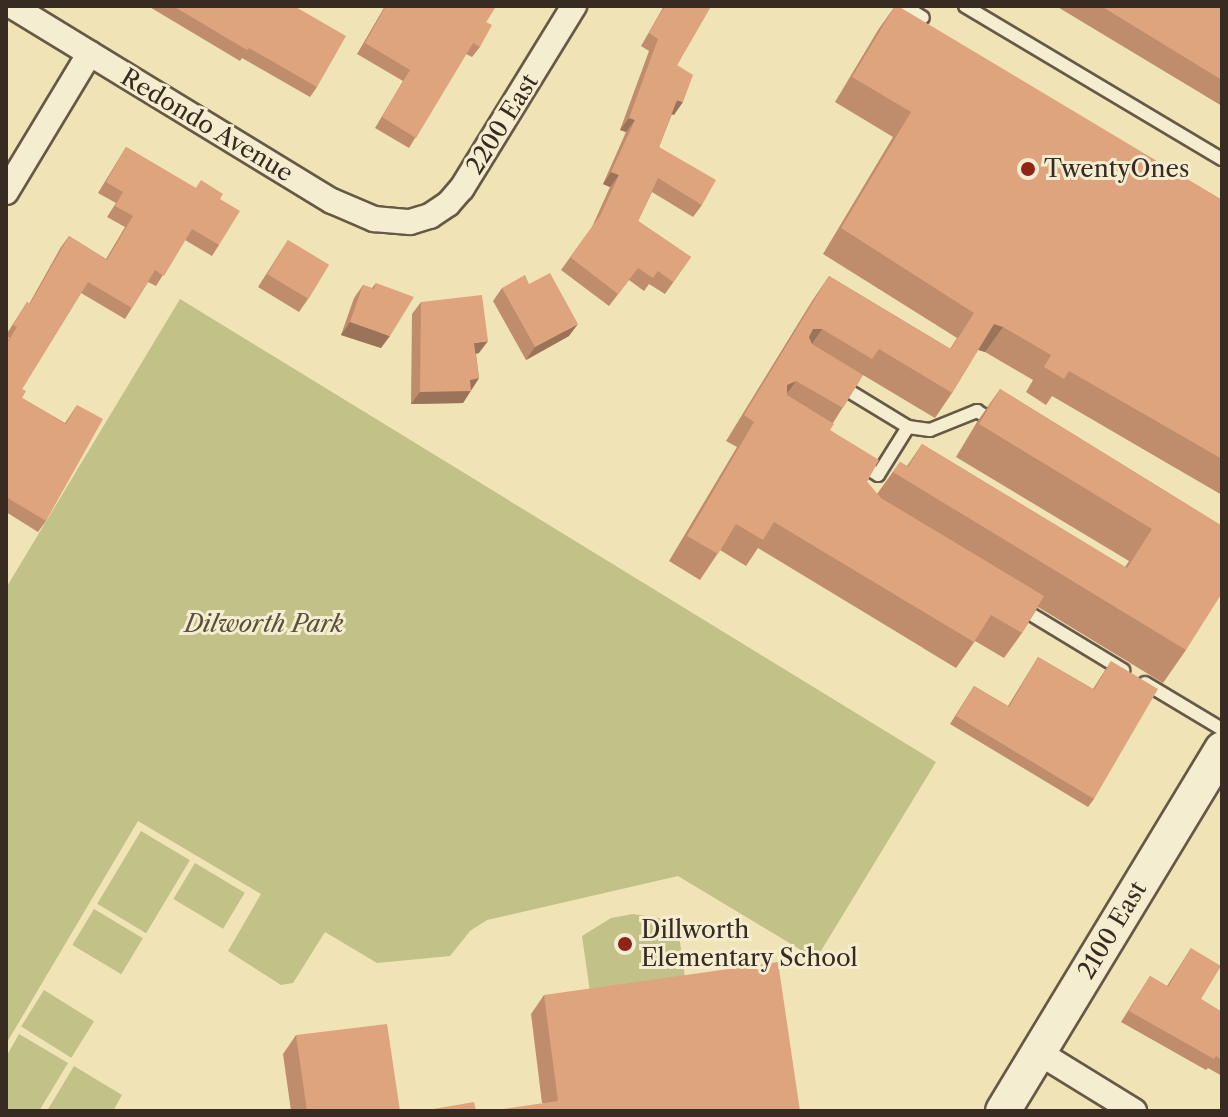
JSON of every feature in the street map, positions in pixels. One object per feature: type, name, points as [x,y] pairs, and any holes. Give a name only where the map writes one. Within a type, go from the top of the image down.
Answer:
[{"type":"street","name":"Redondo Avenue","points":[[12,6],[332,201],[374,219],[410,222]]},
{"type":"street","name":"2200 East","points":[[410,222],[430,216],[448,204],[462,188],[574,6]]},
{"type":"street","points":[[6,192],[90,53]]},
{"type":"street","name":"2100 East","points":[[1003,1111],[1222,749]]},
{"type":"street","points":[[1038,1052],[1134,1111]]},
{"type":"lane","points":[[904,6],[923,18]]},
{"type":"lane","points":[[965,6],[1222,159]]},
{"type":"lane","points":[[827,378],[908,427],[930,430],[977,411],[1003,426]]},
{"type":"lane","points":[[853,460],[875,480],[908,427]]},
{"type":"lane","points":[[1004,598],[1222,729]]},
{"type":"green space","name":"Dilworth Park","points":[[180,299],[936,762],[816,959],[678,876],[487,920],[470,931],[450,956],[377,963],[325,932],[293,983],[281,985],[228,951],[261,894],[138,821],[6,1044],[6,588]]},
{"type":"green space","points":[[141,831],[190,860],[146,933],[97,904]]},
{"type":"green space","points":[[195,863],[245,893],[223,929],[173,899]]},
{"type":"green space","points":[[94,909],[143,938],[121,974],[72,945]]},
{"type":"green space","points":[[633,914],[677,921],[687,992],[592,1006],[582,936],[611,918]]},
{"type":"green space","points":[[44,990],[94,1021],[71,1058],[21,1026]]},
{"type":"green space","points":[[19,1034],[68,1063],[39,1111],[6,1111],[6,1057]]},
{"type":"green space","points":[[74,1066],[122,1095],[113,1111],[47,1111]]},
{"type":"building","points":[[173,6],[294,6],[346,36],[317,87]]},
{"type":"building","points":[[386,6],[496,6],[486,22],[492,25],[480,47],[473,43],[416,138],[382,117],[410,70],[365,43]]},
{"type":"building","points":[[665,6],[711,6],[677,65],[693,75],[683,102],[677,100],[659,147],[716,180],[702,205],[658,178],[638,221],[691,257],[673,282],[658,271],[653,278],[638,268],[618,294],[570,257],[600,216],[619,175],[611,172],[635,120],[629,118],[658,39],[649,33]]},
{"type":"building","points":[[895,6],[1222,200],[1222,459],[1069,371],[1064,379],[1044,367],[1051,355],[994,324],[952,393],[879,349],[872,359],[822,329],[813,329],[809,337],[812,344],[863,375],[843,408],[796,381],[787,385],[787,395],[834,424],[830,430],[879,460],[867,482],[881,498],[1044,596],[1022,633],[991,615],[974,642],[774,522],[763,540],[736,524],[718,554],[687,536],[754,422],[744,415],[829,276],[951,349],[974,313],[841,228],[911,112],[852,77]]},
{"type":"building","points":[[1101,6],[1222,6],[1222,80]]},
{"type":"building","points":[[126,147],[196,188],[201,180],[223,194],[220,199],[240,211],[219,245],[192,229],[164,276],[155,270],[132,308],[88,282],[22,389],[26,391],[22,398],[66,424],[77,405],[103,419],[46,521],[6,497],[6,345],[17,327],[13,325],[27,302],[30,304],[69,236],[107,260],[133,216],[115,206],[123,192],[106,182]]},
{"type":"building","points":[[288,240],[329,265],[309,299],[267,274]]},
{"type":"building","points":[[550,273],[578,324],[535,347],[502,288],[525,275],[529,284]]},
{"type":"building","points":[[376,283],[414,297],[390,336],[350,322],[363,285],[374,289]]},
{"type":"building","points":[[482,295],[488,341],[474,343],[479,378],[470,380],[471,391],[420,392],[421,302]]},
{"type":"building","points":[[1000,389],[1222,526],[1222,593],[1186,650],[893,472],[900,462],[908,467],[922,444],[1127,568],[1152,529],[979,424]]},
{"type":"building","points":[[1038,657],[1094,690],[1111,661],[1158,689],[1094,799],[956,716],[974,686],[1009,707]]},
{"type":"building","points":[[1191,948],[1221,966],[1201,999],[1222,1012],[1222,1060],[1216,1056],[1214,1059],[1129,1011],[1150,976],[1168,987]]},
{"type":"building","points":[[778,962],[800,1111],[490,1111],[558,1101],[544,995]]},
{"type":"building","points":[[387,1024],[400,1111],[307,1111],[296,1035]]},
{"type":"building","points":[[474,1102],[476,1111],[422,1111]]},
{"type":"place","name":"TwentyOnes","points":[[1028,169]]},
{"type":"place","name":"Dillworth Elementary School","points":[[625,944]]}]
